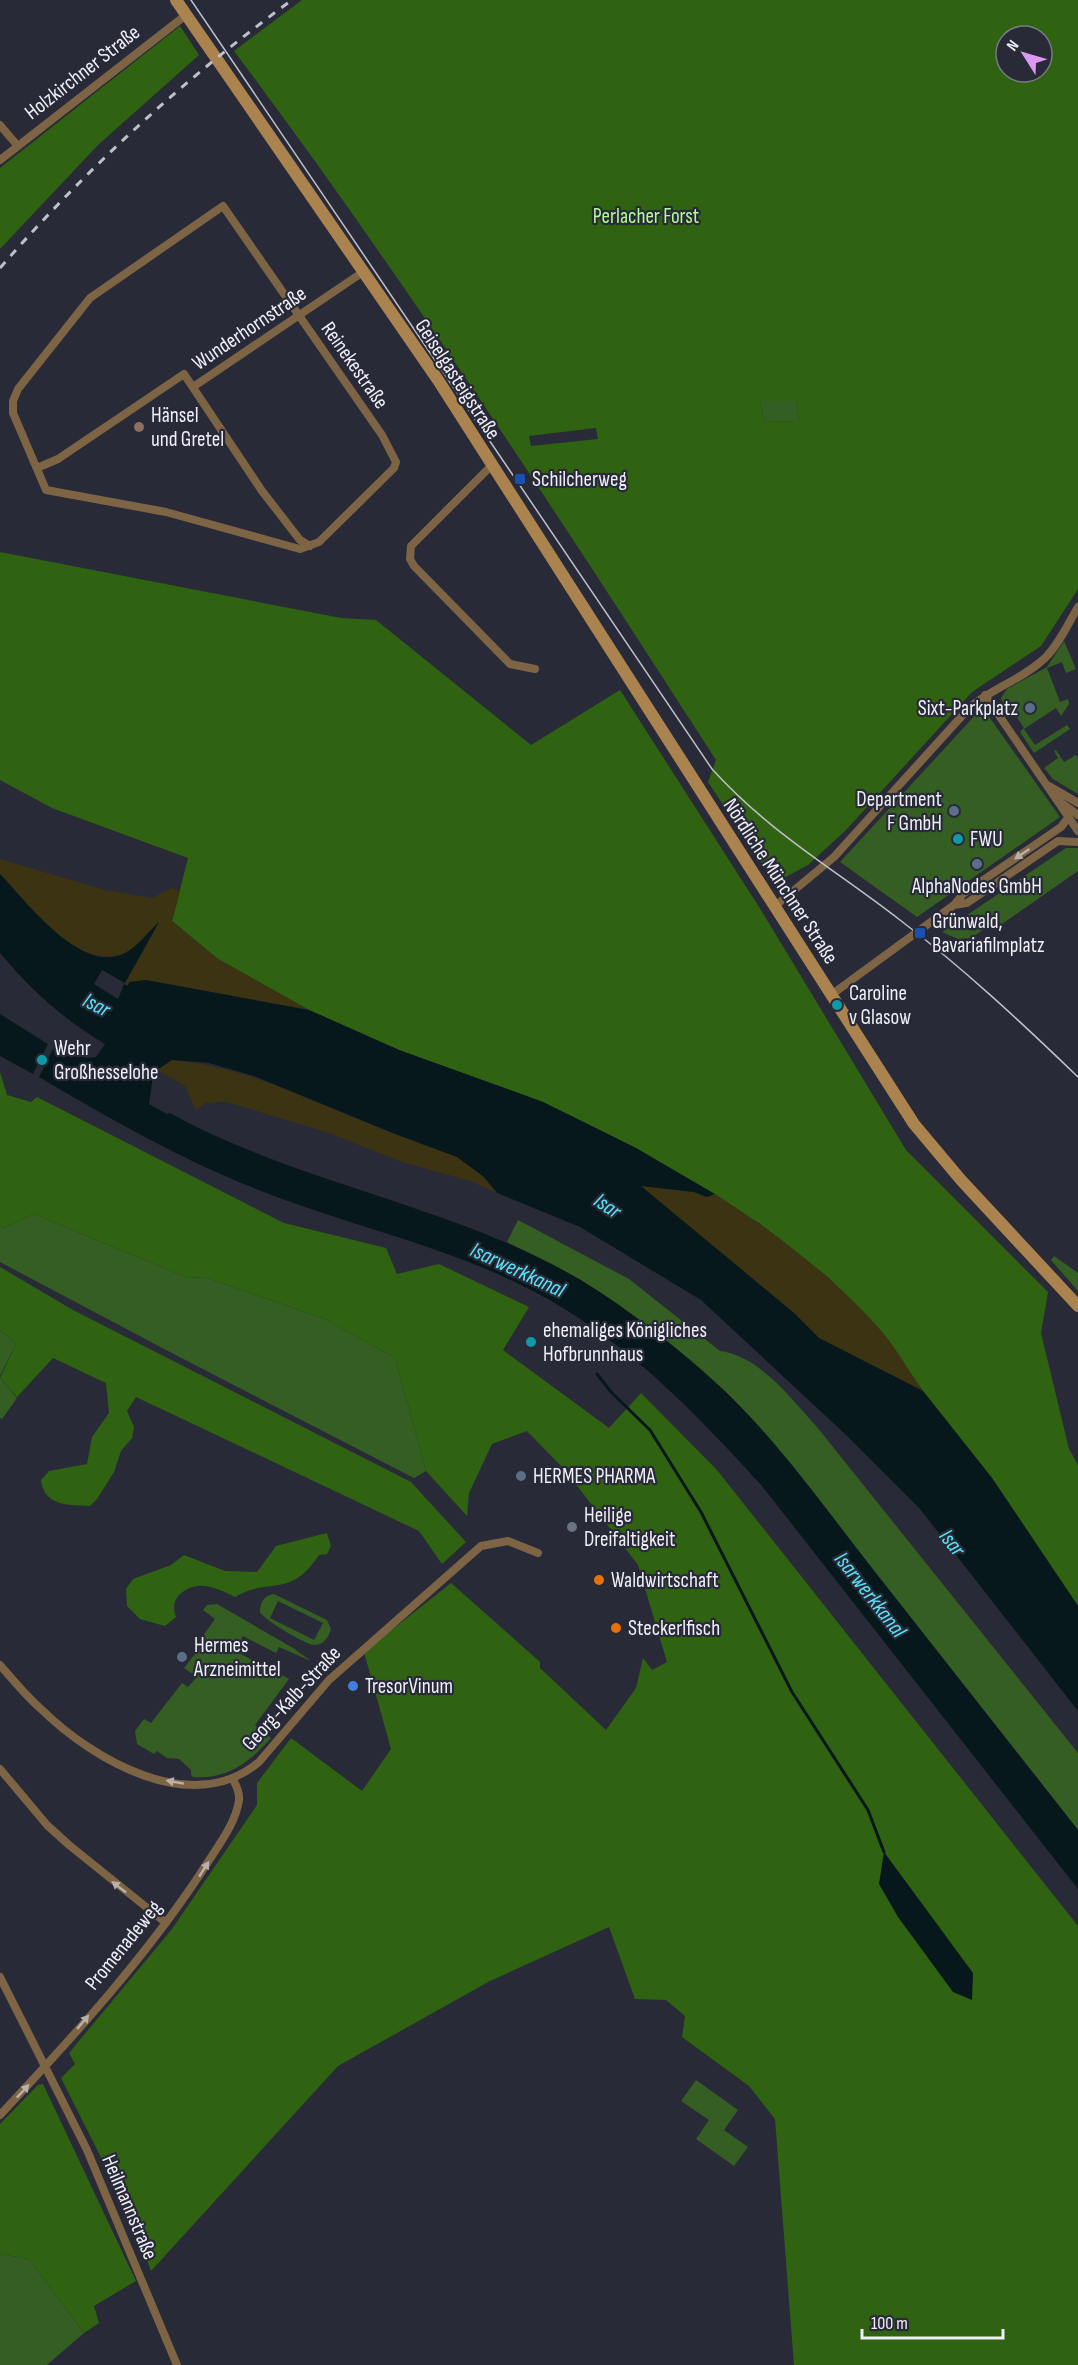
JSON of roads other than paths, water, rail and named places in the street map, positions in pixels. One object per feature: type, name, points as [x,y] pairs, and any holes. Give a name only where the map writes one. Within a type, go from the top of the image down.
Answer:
[{"type":"main road","name":"Geiselgasteigstraße","points":[[176,0],[438,380],[698,786]]},
{"type":"main road","name":"Nördliche Münchner Straße","points":[[698,786],[914,1124],[961,1180],[1078,1306]]},
{"type":"street","name":"Holzkirchner Straße","points":[[0,159],[186,15]]},
{"type":"street","points":[[0,125],[17,145]]},
{"type":"street","name":"Reinekestraße","points":[[223,206],[300,316],[382,435],[396,462],[394,468],[319,542],[300,549],[288,548],[166,512],[46,490],[13,413],[13,401],[18,389],[90,298],[223,206]]},
{"type":"street","name":"Wunderhornstraße","points":[[37,468],[58,459],[184,374],[193,387],[363,272]]},
{"type":"street","points":[[193,387],[262,491],[300,540],[310,546]]},
{"type":"street","points":[[492,465],[411,546],[410,559],[414,566],[510,664],[535,669]]},
{"type":"street","points":[[774,907],[834,857],[970,707],[985,695],[1045,658],[1078,607]]},
{"type":"street","points":[[985,695],[1078,831]]},
{"type":"street","points":[[1046,784],[1078,803]]},
{"type":"street","points":[[1056,799],[1078,815]]},
{"type":"street","points":[[834,1000],[954,905],[963,894],[1061,827],[1068,818]]},
{"type":"street","points":[[954,905],[968,903],[1058,841],[1078,842]]},
{"type":"street","name":"Georg-Kalb-Straße","points":[[0,1665],[41,1710],[79,1740],[111,1761],[139,1774],[175,1783],[200,1785],[233,1779],[259,1762],[329,1680],[348,1662],[445,1580],[481,1546],[508,1541],[538,1553]]},
{"type":"street","points":[[0,1770],[61,1839],[166,1923]]},
{"type":"street","name":"Promenadeweg","points":[[0,2115],[45,2066],[166,1923],[223,1839],[239,1799],[233,1779]]},
{"type":"street","name":"Heilmannstraße","points":[[0,1977],[87,2150],[177,2365]]},
{"type":"water","points":[[0,874],[56,932],[73,945],[91,954],[108,957],[125,953],[159,922],[125,983],[102,970],[94,984],[118,999],[124,984],[128,986],[129,982],[146,980],[309,1010],[399,1050],[543,1102],[636,1148],[715,1194],[707,1197],[694,1192],[641,1186],[794,1313],[819,1338],[923,1391],[992,1478],[1078,1606],[1078,1711],[920,1509],[844,1433],[701,1300],[580,1227],[497,1193],[484,1177],[457,1157],[254,1076],[209,1063],[172,1060],[157,1070],[155,1069],[151,1076],[153,1077],[149,1104],[167,1114],[170,1113],[220,1138],[271,1159],[427,1213],[530,1253],[598,1291],[638,1318],[696,1365],[751,1417],[790,1463],[1078,1830],[1078,1889],[762,1486],[693,1413],[618,1346],[563,1308],[496,1274],[427,1247],[253,1188],[190,1160],[39,1077],[54,1047],[89,1058],[96,1057],[105,1044],[49,1003],[0,953]]},
{"type":"water","points":[[0,1014],[48,1044],[33,1074],[0,1056]]},
{"type":"water","points":[[884,1852],[973,1973],[972,2000],[953,1992],[898,1917],[879,1884]]},
{"type":"waterway","points":[[597,1374],[611,1392],[650,1430],[701,1512],[792,1692],[868,1810],[884,1852]]},
{"type":"tram line","points":[[191,0],[712,769],[734,792],[779,831],[875,901],[969,976],[1078,1077]]},
{"type":"railway","points":[[0,268],[67,195],[138,126],[213,61],[292,0]]},
{"type":"place","name":"Hänsel und Gretel","points":[[139,427]]},
{"type":"place","name":"Schilcherweg","points":[[520,479]]},
{"type":"place","name":"Sixt-Parkplatz","points":[[1030,708]]},
{"type":"place","name":"Department F GmbH","points":[[954,811]]},
{"type":"place","name":"FWU","points":[[958,839]]},
{"type":"place","name":"AlphaNodes GmbH","points":[[977,864]]},
{"type":"place","name":"Grünwald, Bavariafilmplatz","points":[[920,933]]},
{"type":"place","name":"Caroline v Glasow","points":[[837,1005]]},
{"type":"place","name":"Wehr Großhesselohe","points":[[42,1060]]},
{"type":"place","name":"ehemaliges Königliches Hofbrunnhaus","points":[[531,1342]]},
{"type":"place","name":"HERMES PHARMA","points":[[521,1476]]},
{"type":"place","name":"Heilige Dreifaltigkeit","points":[[572,1527]]},
{"type":"place","name":"Waldwirtschaft","points":[[599,1580]]},
{"type":"place","name":"Steckerlfisch","points":[[616,1628]]},
{"type":"place","name":"Hermes Arzneimittel","points":[[182,1657]]},
{"type":"place","name":"TresorVinum","points":[[353,1686]]},
{"type":"park label","name":"Perlacher Forst","points":[[646,216]]},
{"type":"water label","name":"Isar","points":[[97,1004]]},
{"type":"water label","name":"Isar","points":[[608,1205]]},
{"type":"water label","name":"Isarwerkkanal","points":[[518,1269]]},
{"type":"water label","name":"Isar","points":[[953,1542]]},
{"type":"water label","name":"Isarwerkkanal","points":[[871,1594]]}]
